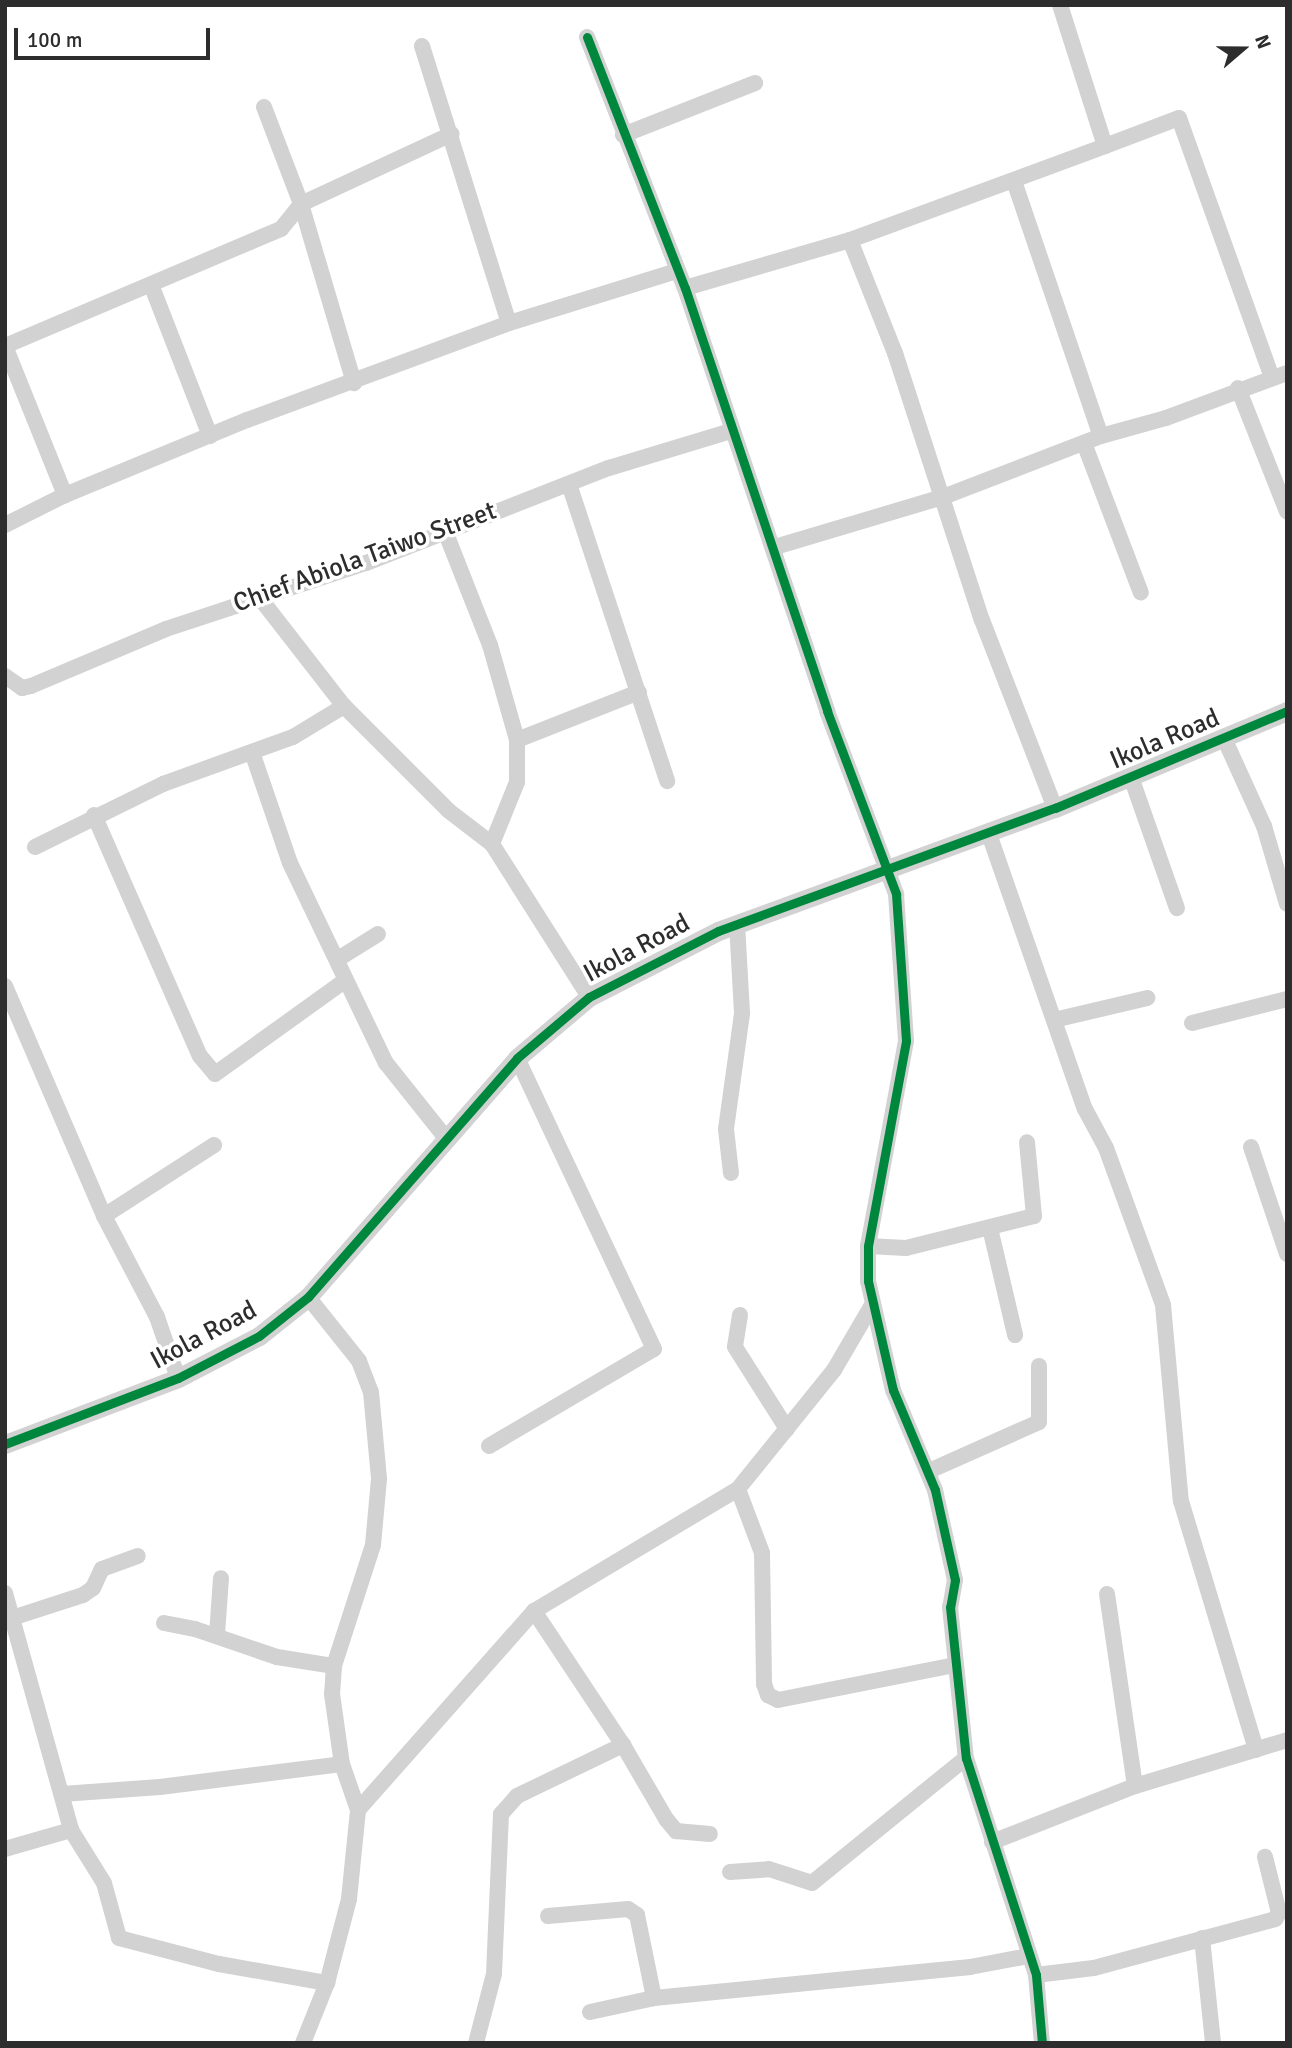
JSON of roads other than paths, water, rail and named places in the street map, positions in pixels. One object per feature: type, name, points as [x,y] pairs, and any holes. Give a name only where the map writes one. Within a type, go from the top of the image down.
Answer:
[{"type":"street","points":[[1060,5],[1105,146]]},
{"type":"street","points":[[587,37],[623,135],[685,288],[731,431],[775,547],[827,711],[897,906],[905,1041],[868,1246],[873,1305],[893,1390],[929,1471],[955,1580],[950,1607],[954,1665],[966,1758],[1036,1975],[1042,2043]]},
{"type":"street","points":[[422,46],[452,134],[509,323]]},
{"type":"street","points":[[623,135],[755,83]]},
{"type":"street","points":[[264,107],[300,204],[354,383]]},
{"type":"street","points":[[685,288],[850,240],[1179,118],[1279,376],[1238,388],[1166,418],[1101,436],[943,497],[775,547]]},
{"type":"street","points":[[65,495],[5,346],[152,287],[189,266],[281,229],[300,204],[452,134]]},
{"type":"street","points":[[1014,181],[1101,436]]},
{"type":"street","points":[[850,240],[943,497],[982,620],[1055,808]]},
{"type":"street","points":[[5,525],[65,495],[210,436],[509,323],[677,271]]},
{"type":"street","points":[[152,287],[210,436]]},
{"type":"street","points":[[1238,388],[1287,512]]},
{"type":"street","name":"Chief Abiola Taiwo Street","points":[[5,676],[22,688],[31,687],[166,629],[445,531],[569,484],[731,431]]},
{"type":"street","points":[[1084,443],[1141,593]]},
{"type":"street","points":[[569,484],[667,780]]},
{"type":"street","points":[[445,531],[490,645],[517,740],[517,782],[492,844]]},
{"type":"street","points":[[260,597],[344,706],[449,811],[492,844],[589,997]]},
{"type":"street","points":[[517,740],[639,692]]},
{"type":"street","points":[[35,847],[94,814],[163,784],[253,755],[344,706]]},
{"type":"street","name":"Ikola Road","points":[[5,1444],[178,1378],[259,1336],[309,1297],[517,1058],[589,997],[737,924],[989,834],[1287,711]]},
{"type":"street","points":[[1224,738],[1264,826],[1287,904]]},
{"type":"street","points":[[253,755],[290,863],[386,1063],[445,1138]]},
{"type":"street","points":[[1131,776],[1177,908]]},
{"type":"street","points":[[94,814],[200,1056],[215,1074],[346,980]]},
{"type":"street","points":[[989,834],[1054,1020],[1163,1305],[1181,1501],[1256,1750]]},
{"type":"street","points":[[731,1173],[726,1129],[742,1013],[737,924]]},
{"type":"street","points":[[338,959],[379,934]]},
{"type":"street","points":[[5,986],[104,1216],[157,1317],[178,1378]]},
{"type":"street","points":[[1054,1020],[1147,998]]},
{"type":"street","points":[[1192,1023],[1287,999]]},
{"type":"street","points":[[489,1446],[654,1349],[517,1058]]},
{"type":"street","points":[[868,1246],[906,1248],[990,1228],[1036,1213],[1027,1142]]},
{"type":"street","points":[[104,1216],[214,1145]]},
{"type":"street","points":[[1251,1147],[1283,1229],[1287,1254]]},
{"type":"street","points":[[990,1228],[1015,1335]]},
{"type":"street","points":[[303,2043],[327,1983],[349,1899],[358,1810],[342,1764],[332,1694],[334,1666],[373,1545],[379,1479],[372,1392],[359,1361],[309,1297]]},
{"type":"street","points":[[358,1810],[534,1611],[738,1489],[834,1370],[873,1305]]},
{"type":"street","points":[[740,1315],[735,1348],[788,1429]]},
{"type":"street","points":[[929,1471],[1039,1422],[1039,1366]]},
{"type":"street","points":[[738,1489],[762,1553],[765,1588],[760,1644],[768,1695],[778,1700],[954,1665]]},
{"type":"street","points":[[12,1618],[83,1594],[93,1588],[102,1569],[138,1556]]},
{"type":"street","points":[[217,1635],[221,1578]]},
{"type":"street","points":[[5,1593],[71,1830],[104,1883],[116,1933],[123,1941],[219,1965],[327,1983]]},
{"type":"street","points":[[1107,1594],[1135,1786]]},
{"type":"street","points":[[534,1611],[623,1745],[676,1831],[710,1834]]},
{"type":"street","points":[[164,1623],[217,1635],[277,1657],[334,1666]]},
{"type":"street","points":[[992,1842],[1135,1786],[1287,1740]]},
{"type":"street","points":[[476,2043],[494,1973],[501,1814],[517,1796],[623,1745]]},
{"type":"street","points":[[730,1872],[769,1869],[813,1883],[966,1758]]},
{"type":"street","points":[[62,1794],[160,1787],[342,1764]]},
{"type":"street","points":[[5,1849],[71,1830]]},
{"type":"street","points":[[1036,1975],[1094,1968],[1278,1916],[1265,1857]]},
{"type":"street","points":[[548,1916],[628,1909],[637,1915],[654,1998]]},
{"type":"street","points":[[1202,1938],[1213,2043]]},
{"type":"street","points":[[590,2012],[654,1998],[957,1969],[1028,1956]]}]
